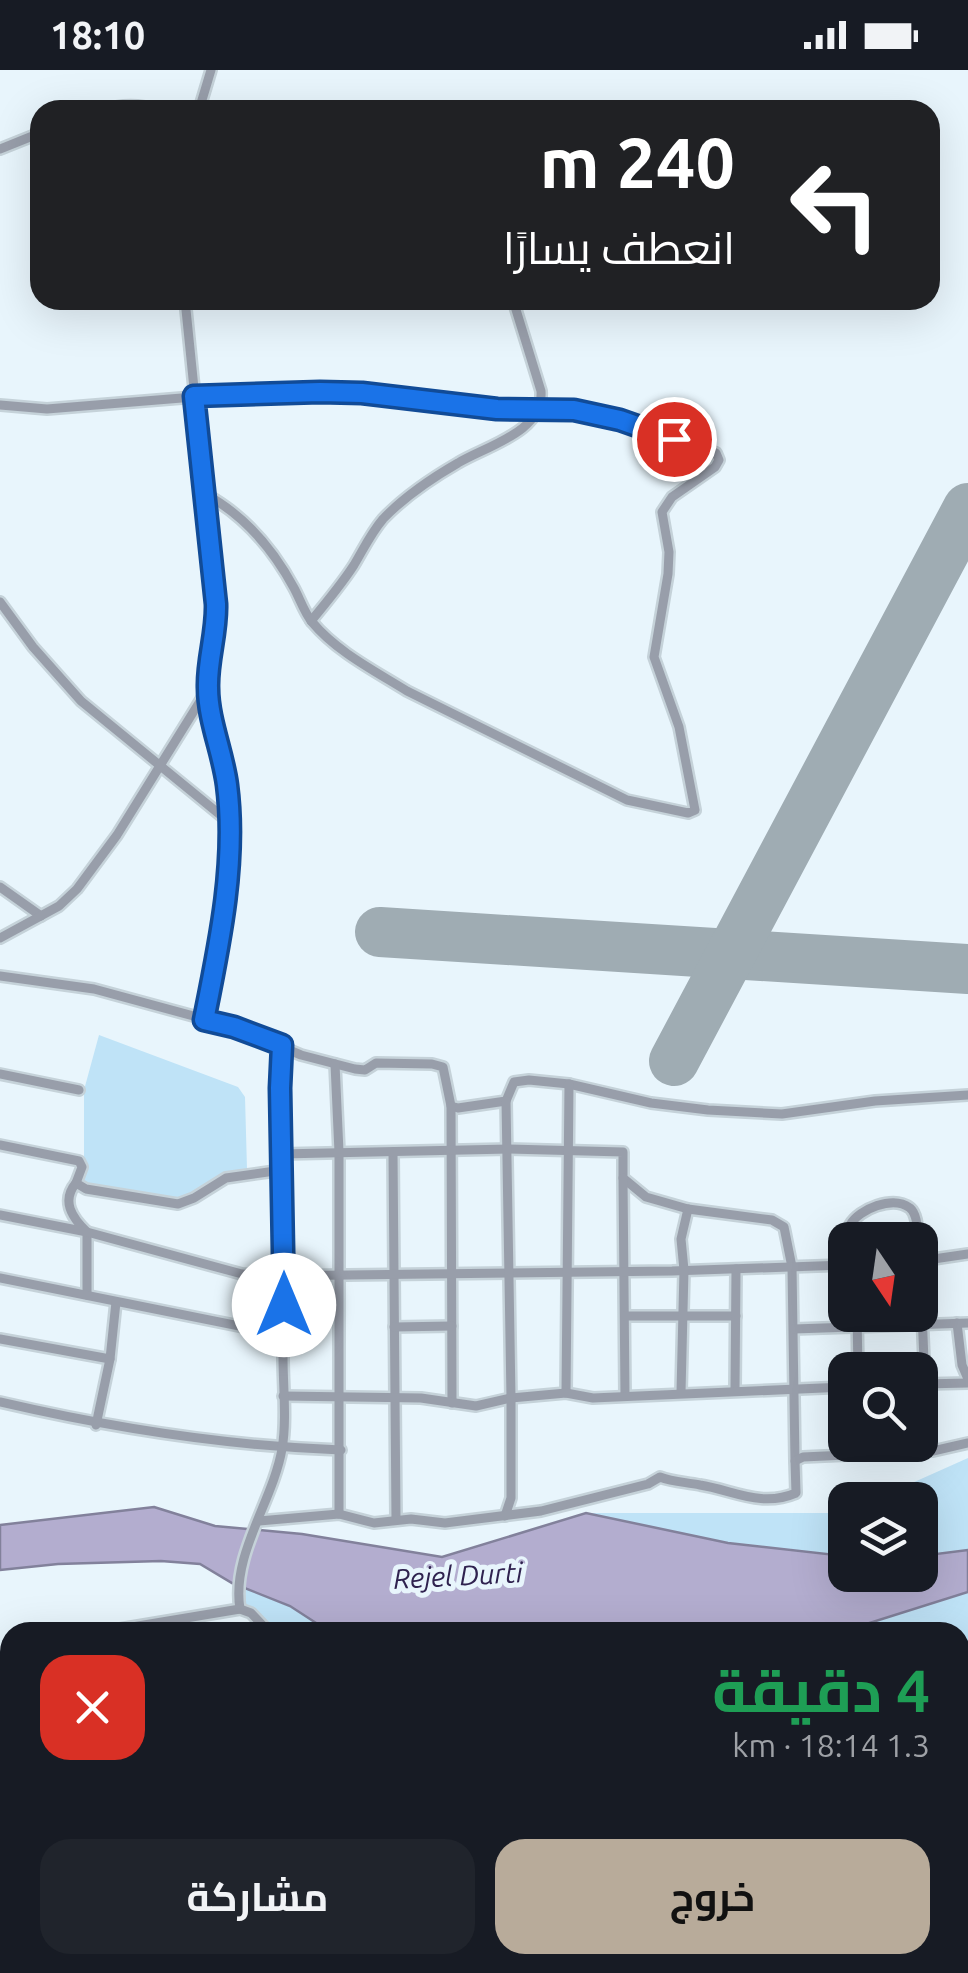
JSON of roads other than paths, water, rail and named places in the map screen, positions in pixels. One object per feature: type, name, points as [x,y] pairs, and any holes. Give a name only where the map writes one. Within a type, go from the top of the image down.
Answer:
[{"type":"street","points":[[202,100],[210,70]]},
{"type":"street","points":[[0,148],[30,137]]},
{"type":"street","points":[[186,310],[217,621],[208,690],[228,786],[229,822],[228,866],[204,1020]]},
{"type":"street","points":[[311,621],[352,568],[381,521],[460,461],[525,426],[538,412],[541,391],[516,310]]},
{"type":"street","points":[[0,405],[84,408],[194,396],[362,393],[538,412],[589,412],[716,453],[719,460],[715,467],[672,497],[662,512],[669,552],[668,574],[654,657],[679,728],[696,805],[692,812],[627,800],[406,691],[351,655],[311,621],[263,541],[235,512],[205,494]]},
{"type":"street","points":[[0,602],[80,702],[229,822]]},
{"type":"street","points":[[0,938],[58,906],[77,889],[117,835],[208,690]]},
{"type":"street","points":[[0,888],[41,916]]},
{"type":"street","points":[[0,976],[94,989],[234,1027],[301,1055],[355,1069],[386,1063],[443,1067],[451,1106],[452,1404]]},
{"type":"street","points":[[240,1609],[237,1593],[249,1545],[282,1448],[282,1045]]},
{"type":"street","points":[[335,1064],[339,1152],[339,1514]]},
{"type":"street","points":[[0,1074],[79,1090]]},
{"type":"street","points":[[505,1516],[510,1498],[511,1398],[506,1102],[514,1082],[568,1084],[651,1103],[782,1114],[968,1094]]},
{"type":"street","points":[[566,1393],[568,1084]]},
{"type":"street","points":[[451,1106],[472,1108],[506,1102]]},
{"type":"street","points":[[0,1145],[79,1161],[82,1167],[68,1203],[73,1217],[87,1232],[87,1296]]},
{"type":"street","points":[[281,1154],[508,1149],[623,1152],[625,1396]]},
{"type":"street","points":[[393,1152],[396,1520]]},
{"type":"street","points":[[76,1183],[86,1189],[178,1204],[226,1178],[282,1170]]},
{"type":"street","points":[[259,1521],[339,1514],[374,1523],[396,1520],[440,1524],[542,1511],[648,1484],[660,1477],[736,1496],[781,1499],[796,1493],[792,1267],[784,1227],[772,1220],[688,1210],[646,1197],[623,1178]]},
{"type":"street","points":[[853,1222],[875,1206],[901,1204],[911,1208],[916,1222]]},
{"type":"street","points":[[682,1392],[681,1240],[688,1210]]},
{"type":"street","points":[[0,1216],[87,1232],[242,1274],[828,1265]]},
{"type":"street","points":[[938,1260],[968,1254]]},
{"type":"street","points":[[735,1390],[736,1269]]},
{"type":"street","points":[[0,1278],[284,1335]]},
{"type":"street","points":[[96,1424],[110,1359],[116,1302]]},
{"type":"street","points":[[625,1316],[736,1316]]},
{"type":"street","points":[[938,1324],[963,1323],[962,1365],[968,1381],[938,1383]]},
{"type":"street","points":[[794,1329],[828,1325]]},
{"type":"street","points":[[394,1327],[452,1326]]},
{"type":"street","points":[[0,1339],[110,1359]]},
{"type":"street","points":[[283,1396],[395,1397],[476,1406],[566,1393],[581,1398],[828,1388]]},
{"type":"street","points":[[0,1402],[96,1424],[282,1448],[340,1450]]},
{"type":"street","points":[[938,1451],[968,1443]]},
{"type":"street","points":[[795,1462],[803,1457],[828,1455]]},
{"type":"street","points":[[162,1622],[240,1609],[260,1622]]},
{"type":"water","name":"Rejel Durti","points":[[154,1507],[215,1526],[302,1534],[442,1557],[586,1513],[728,1543],[828,1554],[828,1592],[938,1592],[938,1554],[968,1550],[968,1592],[873,1622],[315,1622],[290,1606],[232,1583],[200,1564],[58,1564],[0,1570],[0,1525]]}]
